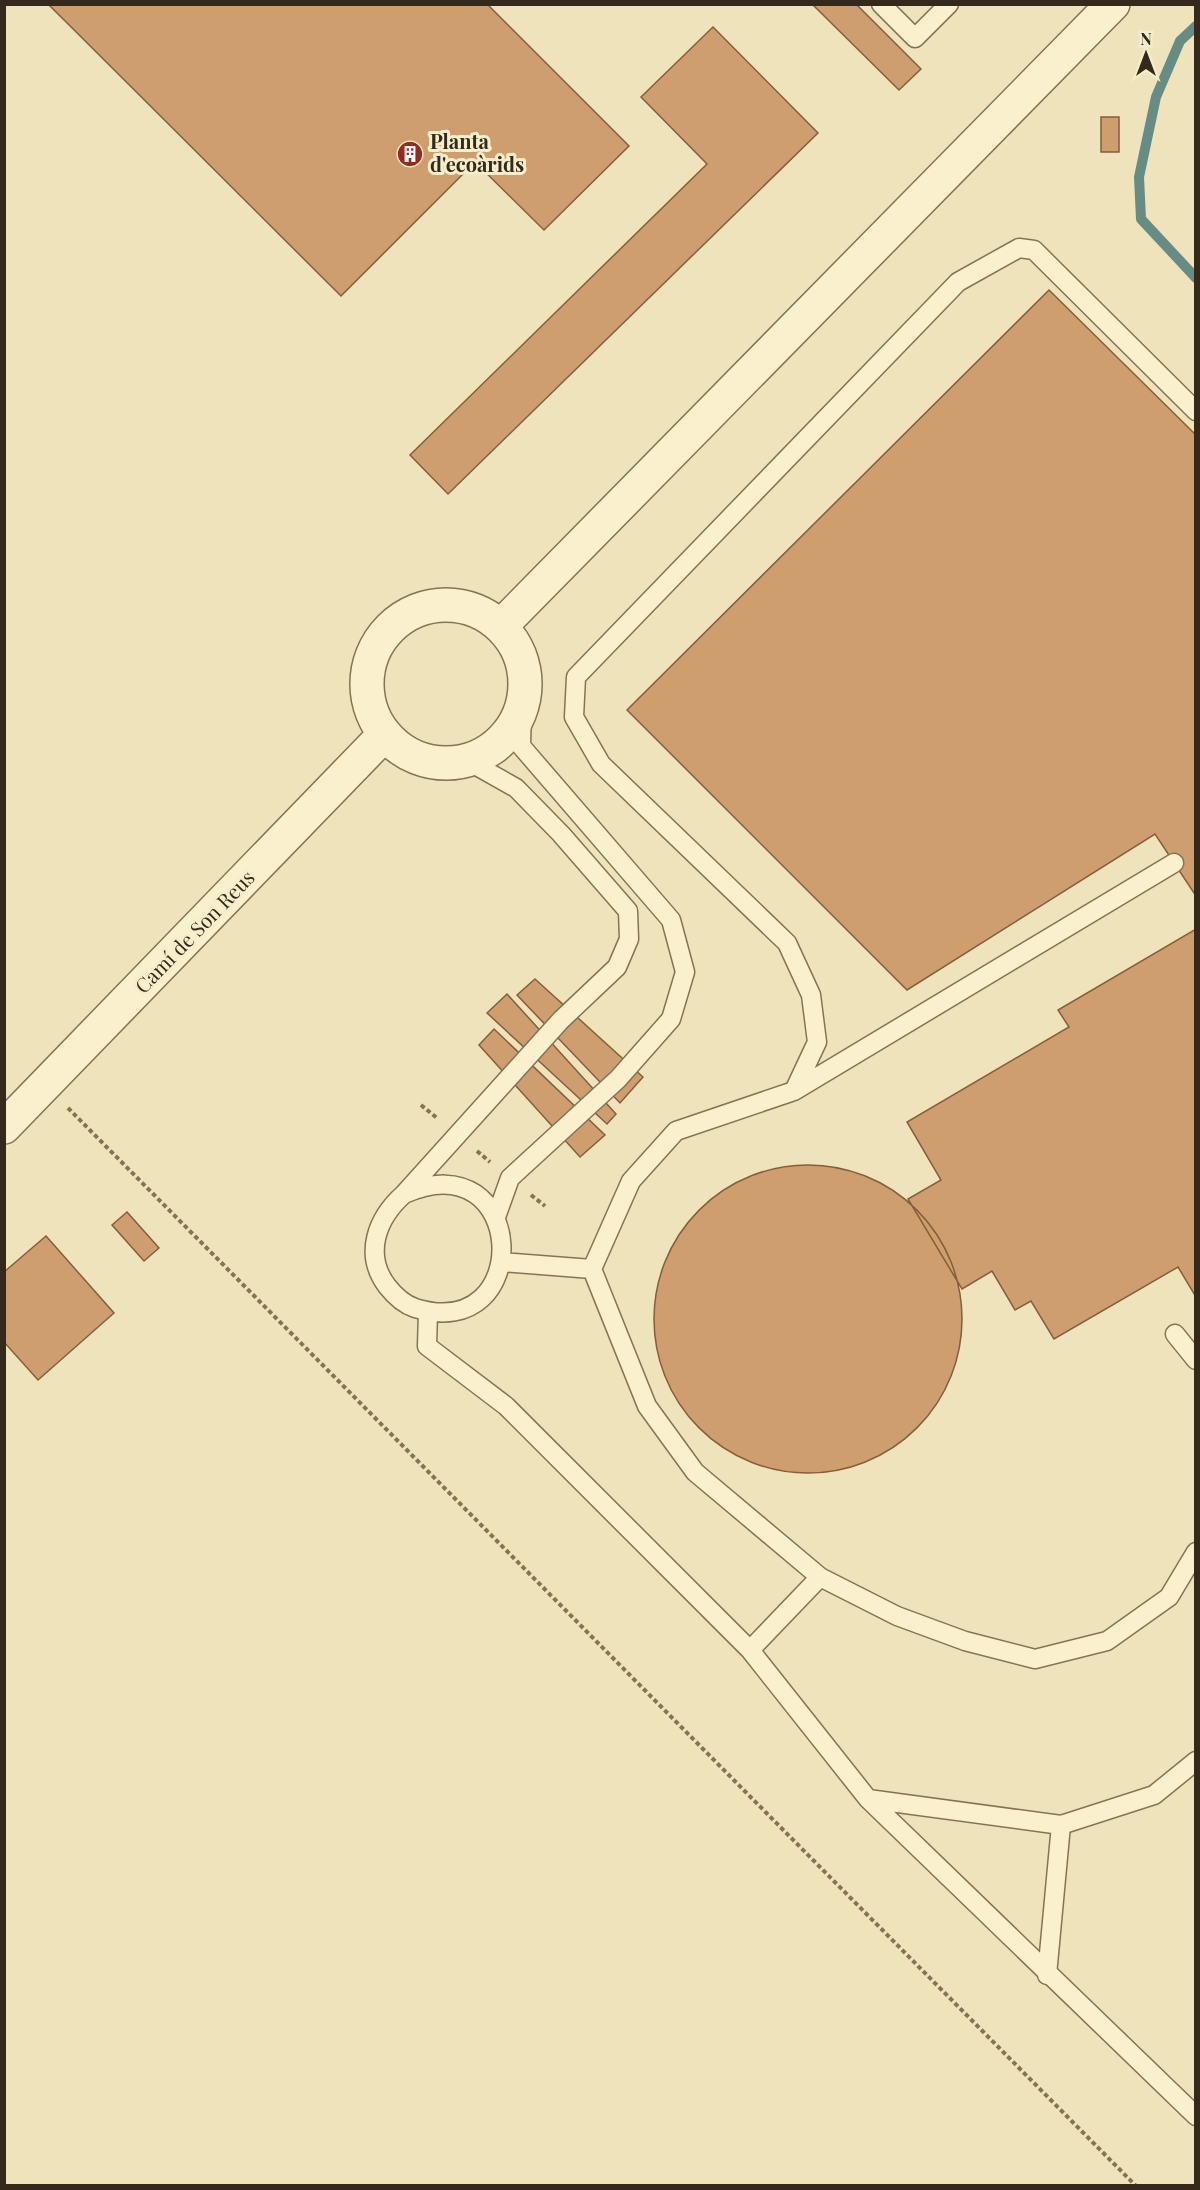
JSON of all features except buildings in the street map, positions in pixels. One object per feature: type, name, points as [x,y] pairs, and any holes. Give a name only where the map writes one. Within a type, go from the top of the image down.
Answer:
[{"type":"street","points":[[501,626],[1113,4]]},
{"type":"street","points":[[440,604],[462,606],[483,614],[501,626],[515,644],[523,664],[526,686],[522,707],[511,731],[492,750],[468,761],[445,764],[423,761],[402,751],[384,735],[370,707],[366,691],[368,667],[376,645],[398,620],[418,610],[440,604]]},
{"type":"street","name":"Camí de Son Reus","points":[[4,1127],[384,735]]},
{"type":"lane","points":[[881,4],[915,38],[949,4]]},
{"type":"lane","points":[[794,1091],[817,1042],[811,995],[787,943],[601,764],[574,717],[576,677],[958,282],[1019,248],[1034,250],[1196,411]]},
{"type":"lane","points":[[496,1217],[510,1178],[618,1079],[671,1019],[685,972],[671,920],[522,746],[522,707]]},
{"type":"lane","points":[[404,1194],[423,1185],[444,1184],[465,1189],[483,1201],[496,1217],[503,1239],[502,1262],[495,1280],[483,1295],[467,1307],[448,1313],[428,1312],[410,1306],[394,1295],[382,1279],[375,1262],[374,1242],[379,1223],[389,1206],[404,1194],[561,1020],[617,967],[629,939],[628,911],[561,834],[516,788],[468,761]]},
{"type":"lane","points":[[1174,863],[794,1091],[676,1131],[631,1181],[592,1269],[647,1406],[695,1472],[820,1577],[897,1616],[965,1641],[1035,1659],[1107,1641],[1169,1597],[1196,1552]]},
{"type":"lane","points":[[502,1262],[592,1269]]},
{"type":"lane","points":[[428,1312],[427,1346],[506,1406],[750,1650],[868,1799],[1047,1975],[1196,2116]]},
{"type":"lane","points":[[1175,1334],[1196,1360]]},
{"type":"lane","points":[[750,1650],[820,1577]]},
{"type":"lane","points":[[868,1799],[1061,1825],[1155,1795],[1196,1761]]},
{"type":"lane","points":[[1047,1975],[1061,1825]]},
{"type":"path","points":[[46,1086],[1136,2186]]},
{"type":"path","points":[[421,1105],[544,1206]]},
{"type":"waterway","points":[[1196,26],[1180,41],[1156,97],[1139,177],[1141,219],[1196,278]]},
{"type":"place","name":"Planta d'ecoàrids","points":[[410,154]]}]
